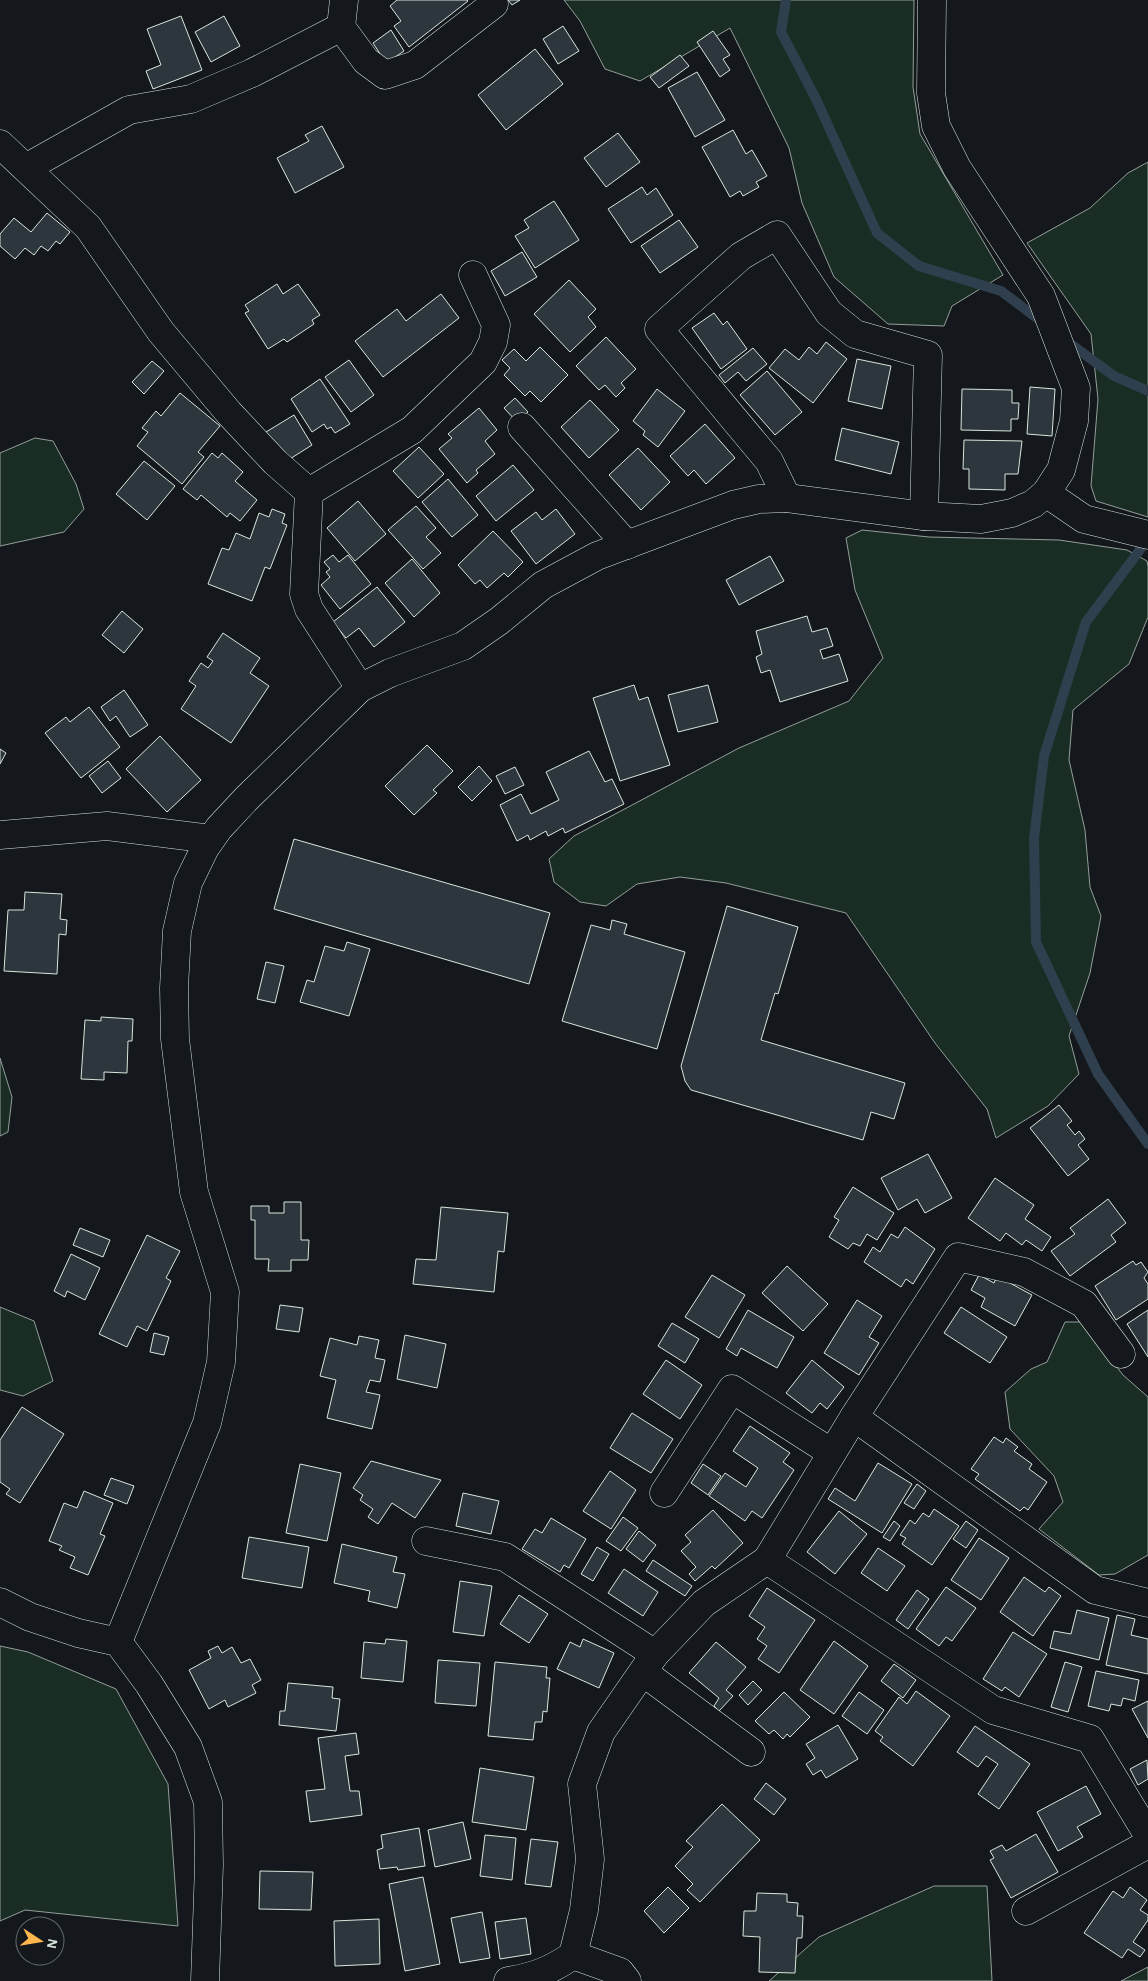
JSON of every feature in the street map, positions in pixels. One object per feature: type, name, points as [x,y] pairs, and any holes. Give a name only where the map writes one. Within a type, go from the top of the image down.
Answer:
[{"type":"street","points":[[344,0],[341,27],[366,61],[385,75],[416,65],[494,4]]},
{"type":"street","points":[[118,1642],[207,1423],[221,1362],[225,1292],[194,1192],[175,1039],[174,988],[177,931],[188,883],[210,839],[247,798],[360,688],[390,673],[463,646],[499,622],[544,585],[598,556],[732,505],[759,499],[787,498],[924,516],[981,519],[1012,513],[1033,504],[1046,493],[1061,470],[1074,421],[1076,388],[1041,296],[957,168],[936,126],[931,93],[932,0]]},
{"type":"street","points":[[26,168],[129,110],[191,99],[252,73],[341,27]]},
{"type":"street","points":[[0,144],[88,227],[161,332],[274,462],[309,492]]},
{"type":"street","points":[[787,498],[769,461],[658,329],[741,256],[777,235],[829,313],[855,334],[928,355],[924,516]]},
{"type":"street","points":[[309,492],[412,430],[484,362],[493,342],[496,325],[473,275]]},
{"type":"street","points":[[522,427],[627,545]]},
{"type":"street","points":[[309,492],[304,594],[309,609],[360,688]]},
{"type":"street","points":[[1046,493],[1084,519],[1148,535]]},
{"type":"street","points":[[0,835],[108,826],[210,839]]},
{"type":"street","points":[[508,1981],[535,1977],[556,1968],[573,1955],[584,1910],[590,1859],[582,1784],[601,1732],[649,1663],[704,1603],[766,1560],[854,1417],[958,1257],[1024,1272],[1084,1304],[1121,1354]]},
{"type":"street","points":[[664,1493],[732,1389],[832,1453]]},
{"type":"street","points":[[854,1417],[1095,1590],[1148,1602]]},
{"type":"street","points":[[426,1541],[504,1557],[649,1663],[751,1752]]},
{"type":"street","points":[[766,1560],[993,1710],[1090,1739],[1148,1835]]},
{"type":"street","points":[[0,1602],[30,1617],[118,1642],[149,1684],[188,1747],[208,1802],[209,1865],[205,1981]]},
{"type":"street","points":[[1026,1911],[1148,1844]]},
{"type":"street","points":[[573,1955],[620,1972],[627,1981]]},
{"type":"green space","points":[[564,0],[914,0],[913,87],[920,134],[1003,275],[952,306],[944,326],[888,324],[834,277],[802,203],[789,148],[730,28],[640,81],[605,69],[580,21]]},
{"type":"green space","points":[[1148,162],[1148,517],[1096,501],[1091,486],[1098,399],[1091,334],[1027,243],[1090,208],[1128,173]]},
{"type":"green space","points":[[35,438],[53,441],[76,484],[84,509],[64,532],[0,546],[0,453]]},
{"type":"green space","points":[[862,530],[929,537],[1059,540],[1127,550],[1147,561],[1148,617],[1129,664],[1073,710],[1069,760],[1085,830],[1090,887],[1101,916],[1090,973],[1069,1036],[1079,1074],[1048,1106],[996,1138],[987,1109],[935,1043],[846,913],[726,883],[680,877],[637,884],[606,906],[580,902],[554,882],[549,859],[574,836],[739,748],[849,701],[883,658],[855,590],[846,538]]},
{"type":"green space","points":[[0,1058],[12,1097],[8,1132],[0,1136]]},
{"type":"green space","points":[[0,1307],[34,1321],[53,1381],[23,1396],[0,1390]]},
{"type":"green space","points":[[1065,1322],[1082,1322],[1123,1375],[1148,1397],[1148,1555],[1115,1574],[1099,1575],[1039,1529],[1063,1502],[1054,1476],[1010,1429],[1005,1392],[1031,1369],[1047,1362]]},
{"type":"green space","points":[[0,1646],[28,1652],[116,1689],[168,1784],[178,1926],[25,1910],[0,1921]]},
{"type":"green space","points":[[934,1886],[987,1886],[992,1981],[769,1981],[819,1937]]},
{"type":"green space","points":[[1148,1967],[1148,1981],[1121,1981]]},
{"type":"building","points":[[397,0],[468,1],[409,47],[394,26],[401,21],[390,6]]},
{"type":"building","points":[[508,0],[520,0],[512,5]]},
{"type":"building","points":[[181,16],[202,70],[153,89],[146,71],[161,65],[147,29]]},
{"type":"building","points":[[224,16],[240,46],[211,62],[195,32]]},
{"type":"building","points":[[563,26],[579,51],[558,64],[543,39]]},
{"type":"building","points":[[391,30],[404,51],[386,63],[373,43]]},
{"type":"building","points":[[713,31],[730,55],[723,59],[730,70],[720,77],[697,42]]},
{"type":"building","points":[[535,49],[563,84],[506,130],[478,95]]},
{"type":"building","points":[[680,55],[689,66],[659,88],[650,77]]},
{"type":"building","points":[[697,72],[725,120],[695,137],[668,88]]},
{"type":"building","points":[[322,126],[344,167],[295,193],[277,158],[309,141],[305,135]]},
{"type":"building","points":[[733,130],[746,154],[752,150],[767,176],[756,182],[759,187],[743,196],[740,191],[730,197],[702,147]]},
{"type":"building","points":[[618,133],[640,162],[606,187],[584,158]]},
{"type":"building","points":[[642,187],[647,195],[656,188],[673,215],[631,243],[608,209]]},
{"type":"building","points":[[554,201],[579,240],[535,268],[515,236],[529,228],[524,220]]},
{"type":"building","points":[[47,213],[70,232],[60,244],[56,241],[48,251],[41,246],[34,255],[25,248],[15,259],[0,246],[0,234],[14,218],[31,232]]},
{"type":"building","points":[[679,220],[698,247],[660,273],[641,246]]},
{"type":"building","points":[[522,252],[537,277],[505,296],[491,271]]},
{"type":"building","points":[[569,280],[596,309],[588,317],[596,327],[570,352],[534,314]]},
{"type":"building","points":[[277,284],[283,294],[298,284],[320,315],[312,320],[314,324],[287,342],[284,339],[268,349],[245,313],[249,311],[245,305]]},
{"type":"building","points":[[441,294],[459,318],[383,377],[355,341],[397,309],[406,321]]},
{"type":"building","points":[[714,313],[723,325],[727,321],[747,349],[721,369],[692,328]]},
{"type":"building","points":[[606,337],[636,369],[621,383],[625,388],[616,397],[605,385],[599,390],[576,366]]},
{"type":"building","points":[[826,342],[847,359],[813,403],[769,368],[785,349],[799,360],[809,347],[817,354]]},
{"type":"building","points":[[540,347],[568,375],[541,402],[530,391],[525,396],[504,375],[510,368],[502,360],[514,349],[526,361]]},
{"type":"building","points":[[753,348],[767,364],[746,381],[738,372],[725,383],[719,375]]},
{"type":"building","points":[[857,359],[891,366],[882,409],[848,401]]},
{"type":"building","points":[[349,360],[374,395],[351,412],[325,377]]},
{"type":"building","points":[[152,361],[164,371],[144,394],[132,382]]},
{"type":"building","points":[[767,371],[802,412],[775,435],[740,395]]},
{"type":"building","points":[[320,379],[350,424],[335,433],[331,427],[327,429],[324,424],[312,432],[291,399]]},
{"type":"building","points":[[1030,387],[1055,389],[1052,436],[1027,434]]},
{"type":"building","points":[[657,389],[685,411],[658,447],[643,435],[645,431],[633,421]]},
{"type":"building","points":[[962,389],[1012,390],[1012,403],[1019,403],[1018,419],[1011,419],[1011,431],[961,430]]},
{"type":"building","points":[[180,393],[220,426],[198,452],[204,457],[182,484],[137,446],[148,432],[142,428],[156,411],[161,416]]},
{"type":"building","points":[[515,398],[528,412],[517,422],[504,408]]},
{"type":"building","points":[[590,400],[619,430],[589,458],[561,427]]},
{"type":"building","points":[[479,408],[497,430],[485,441],[495,454],[476,470],[478,473],[467,483],[439,449],[452,438],[448,434]]},
{"type":"building","points":[[294,415],[312,445],[285,462],[266,432]]},
{"type":"building","points":[[705,424],[735,458],[706,484],[694,470],[688,476],[670,456]]},
{"type":"building","points":[[842,428],[899,442],[891,474],[835,460]]},
{"type":"building","points":[[964,440],[1022,441],[1018,474],[1005,474],[1005,490],[969,489],[969,469],[963,469]]},
{"type":"building","points":[[419,447],[444,474],[418,498],[393,471]]},
{"type":"building","points":[[638,448],[670,482],[641,510],[609,475]]},
{"type":"building","points":[[212,453],[218,458],[222,453],[243,472],[235,481],[257,500],[240,521],[230,513],[227,517],[201,495],[197,500],[183,489]]},
{"type":"building","points":[[144,461],[175,486],[147,520],[116,494]]},
{"type":"building","points":[[513,465],[534,490],[496,521],[476,496]]},
{"type":"building","points":[[448,479],[478,515],[452,537],[422,502]]},
{"type":"building","points":[[358,501],[386,534],[355,561],[327,528]]},
{"type":"building","points":[[416,506],[436,528],[426,537],[441,553],[423,569],[388,530]]},
{"type":"building","points":[[272,509],[285,514],[282,523],[287,525],[270,569],[265,567],[252,601],[208,584],[222,548],[229,550],[236,533],[250,539],[259,513],[269,517]]},
{"type":"building","points":[[556,509],[575,534],[536,564],[511,531],[536,512],[542,520]]},
{"type":"building","points":[[493,531],[523,562],[508,577],[504,573],[487,588],[480,580],[475,584],[458,565]]},
{"type":"building","points":[[333,555],[339,562],[348,555],[371,584],[340,609],[321,585],[330,577],[326,572],[330,569],[324,562]]},
{"type":"building","points":[[770,556],[784,581],[739,605],[726,580]]},
{"type":"building","points":[[412,559],[440,593],[414,617],[385,583]]},
{"type":"building","points":[[377,587],[405,622],[374,647],[359,628],[346,638],[333,622]]},
{"type":"building","points":[[122,611],[143,629],[124,653],[102,635]]},
{"type":"building","points":[[807,616],[812,632],[827,628],[833,646],[820,650],[823,659],[839,654],[848,681],[780,702],[770,670],[761,673],[756,657],[762,654],[756,631]]},
{"type":"building","points":[[223,633],[260,658],[250,673],[269,686],[231,743],[181,709],[196,686],[189,681],[201,663],[208,668],[213,661],[207,657]]},
{"type":"building","points":[[634,685],[639,700],[648,697],[670,765],[620,781],[593,698]]},
{"type":"building","points":[[708,685],[718,722],[678,732],[668,695]]},
{"type":"building","points":[[124,690],[148,725],[130,737],[116,716],[110,721],[101,707]]},
{"type":"building","points":[[89,707],[120,747],[81,778],[45,733],[66,717],[70,722]]},
{"type":"building","points":[[160,736],[201,780],[167,812],[126,769]]},
{"type":"building","points":[[427,745],[453,771],[433,790],[437,793],[414,815],[385,786]]},
{"type":"building","points":[[0,749],[6,753],[0,764]]},
{"type":"building","points":[[589,751],[605,782],[612,779],[624,804],[565,833],[563,828],[548,836],[546,831],[530,840],[528,835],[517,841],[500,805],[521,794],[531,814],[559,800],[546,772]]},
{"type":"building","points":[[108,761],[121,778],[102,793],[89,776]]},
{"type":"building","points":[[479,766],[492,781],[472,801],[458,787]]},
{"type":"building","points":[[515,767],[524,785],[505,794],[496,776]]},
{"type":"building","points":[[294,839],[550,913],[529,984],[274,909]]},
{"type":"building","points":[[25,892],[62,894],[60,919],[67,920],[66,935],[59,934],[57,974],[4,971],[8,910],[24,910]]},
{"type":"building","points":[[727,906],[798,927],[778,994],[775,993],[761,1040],[905,1083],[894,1119],[871,1112],[863,1140],[691,1090],[685,1081],[681,1066]]},
{"type":"building","points":[[612,920],[627,924],[624,934],[685,952],[657,1049],[562,1021],[591,925],[610,930]]},
{"type":"building","points":[[347,942],[370,949],[349,1016],[300,1002],[307,980],[314,982],[325,946],[344,951]]},
{"type":"building","points":[[266,962],[284,966],[275,1003],[257,999]]},
{"type":"building","points":[[101,1017],[133,1019],[132,1041],[128,1041],[127,1073],[104,1072],[104,1080],[81,1079],[85,1020],[101,1021]]},
{"type":"building","points":[[1059,1105],[1072,1121],[1067,1125],[1075,1135],[1079,1131],[1085,1139],[1078,1145],[1089,1159],[1068,1176],[1030,1128]]},
{"type":"building","points":[[928,1154],[952,1198],[925,1213],[917,1199],[898,1210],[881,1178]]},
{"type":"building","points":[[995,1178],[1034,1205],[1025,1219],[1051,1237],[1042,1251],[1026,1240],[1022,1245],[1006,1233],[1000,1241],[968,1218]]},
{"type":"building","points":[[853,1187],[894,1213],[877,1240],[867,1234],[860,1246],[853,1243],[848,1249],[829,1237],[839,1220],[834,1217]]},
{"type":"building","points":[[1108,1199],[1126,1223],[1111,1235],[1116,1242],[1070,1276],[1051,1251],[1075,1234],[1070,1228]]},
{"type":"building","points":[[284,1202],[301,1202],[301,1240],[309,1240],[308,1260],[291,1260],[291,1271],[268,1271],[269,1259],[255,1259],[255,1220],[251,1220],[251,1206],[269,1206],[269,1213],[284,1213]]},
{"type":"building","points":[[441,1207],[508,1213],[504,1252],[498,1251],[494,1292],[413,1284],[416,1259],[436,1260]]},
{"type":"building","points":[[905,1227],[935,1249],[913,1284],[906,1279],[901,1287],[864,1262],[873,1247],[880,1252],[891,1234],[898,1238]]},
{"type":"building","points":[[80,1228],[110,1240],[103,1257],[73,1245]]},
{"type":"building","points":[[147,1235],[180,1251],[166,1278],[171,1281],[147,1331],[137,1326],[127,1347],[99,1334]]},
{"type":"building","points":[[71,1254],[100,1268],[85,1300],[67,1291],[65,1297],[54,1291]]},
{"type":"building","points":[[1133,1261],[1136,1265],[1141,1262],[1148,1272],[1144,1278],[1148,1284],[1148,1299],[1116,1320],[1095,1286]]},
{"type":"building","points":[[787,1266],[828,1304],[803,1331],[762,1293]]},
{"type":"building","points":[[712,1275],[745,1295],[719,1338],[685,1317]]},
{"type":"building","points":[[979,1275],[994,1283],[997,1276],[1032,1295],[1015,1326],[981,1307],[985,1298],[971,1290]]},
{"type":"building","points":[[857,1300],[882,1316],[869,1337],[879,1343],[859,1375],[824,1353]]},
{"type":"building","points":[[280,1305],[303,1308],[299,1332],[276,1329]]},
{"type":"building","points":[[961,1307],[1007,1337],[990,1363],[944,1333]]},
{"type":"building","points":[[748,1310],[794,1337],[777,1368],[741,1348],[737,1356],[726,1349]]},
{"type":"building","points":[[1148,1310],[1148,1357],[1127,1324]]},
{"type":"building","points":[[672,1323],[699,1339],[685,1363],[658,1346]]},
{"type":"building","points":[[154,1333],[169,1337],[164,1355],[150,1352]]},
{"type":"building","points":[[405,1335],[446,1344],[437,1388],[397,1379]]},
{"type":"building","points":[[359,1336],[379,1340],[375,1358],[385,1360],[380,1382],[370,1380],[366,1392],[380,1395],[372,1429],[327,1418],[336,1380],[320,1376],[330,1338],[357,1345]]},
{"type":"building","points":[[666,1360],[702,1385],[680,1419],[643,1394]]},
{"type":"building","points":[[812,1360],[844,1387],[827,1409],[820,1403],[812,1413],[786,1393]]},
{"type":"building","points":[[22,1407],[64,1434],[20,1503],[6,1494],[10,1489],[0,1482],[0,1440]]},
{"type":"building","points":[[632,1413],[673,1439],[651,1473],[610,1448]]},
{"type":"building","points":[[750,1426],[790,1453],[783,1462],[794,1470],[762,1518],[752,1511],[745,1521],[709,1496],[725,1473],[746,1487],[758,1468],[733,1451]]},
{"type":"building","points":[[994,1437],[1003,1443],[1006,1438],[1018,1447],[1014,1451],[1032,1464],[1029,1469],[1047,1482],[1028,1510],[1024,1507],[1020,1511],[975,1479],[979,1474],[971,1469]]},
{"type":"building","points":[[371,1461],[441,1480],[415,1518],[392,1503],[378,1524],[368,1517],[373,1509],[360,1500],[363,1495],[353,1488]]},
{"type":"building","points":[[878,1463],[912,1484],[882,1533],[828,1499],[835,1488],[855,1501]]},
{"type":"building","points":[[300,1464],[341,1473],[327,1541],[286,1533]]},
{"type":"building","points":[[703,1464],[721,1476],[708,1495],[691,1483]]},
{"type":"building","points":[[610,1471],[636,1490],[611,1529],[583,1511]]},
{"type":"building","points":[[111,1478],[134,1486],[127,1504],[104,1495]]},
{"type":"building","points":[[917,1484],[926,1491],[914,1509],[904,1503]]},
{"type":"building","points":[[84,1491],[113,1503],[100,1534],[105,1536],[88,1575],[70,1568],[75,1557],[59,1550],[62,1546],[49,1541],[64,1503],[77,1508]]},
{"type":"building","points":[[463,1493],[499,1501],[491,1534],[456,1526]]},
{"type":"building","points":[[934,1509],[959,1526],[932,1565],[902,1544],[906,1538],[900,1535],[910,1520],[915,1524],[923,1513],[929,1517]]},
{"type":"building","points":[[713,1510],[743,1543],[715,1569],[712,1566],[695,1581],[689,1574],[696,1567],[681,1551],[691,1542],[685,1535]]},
{"type":"building","points":[[839,1511],[867,1534],[835,1574],[807,1552]]},
{"type":"building","points":[[623,1517],[638,1528],[621,1551],[606,1541]]},
{"type":"building","points":[[551,1518],[586,1539],[569,1568],[564,1565],[560,1572],[522,1549],[535,1529],[542,1533]]},
{"type":"building","points":[[894,1521],[900,1526],[890,1541],[883,1537]]},
{"type":"building","points":[[966,1521],[978,1530],[966,1548],[953,1539]]},
{"type":"building","points":[[639,1531],[656,1545],[643,1562],[626,1549]]},
{"type":"building","points":[[249,1537],[309,1547],[302,1588],[242,1578]]},
{"type":"building","points":[[979,1538],[1009,1558],[981,1600],[951,1580]]},
{"type":"building","points":[[342,1544],[397,1557],[393,1572],[405,1574],[397,1608],[368,1601],[370,1591],[334,1583]]},
{"type":"building","points":[[597,1547],[609,1554],[593,1581],[581,1574]]},
{"type":"building","points":[[878,1548],[905,1566],[887,1591],[861,1573]]},
{"type":"building","points":[[653,1560],[692,1586],[685,1596],[646,1571]]},
{"type":"building","points":[[624,1569],[658,1592],[643,1616],[608,1593]]},
{"type":"building","points":[[1024,1577],[1045,1592],[1049,1587],[1061,1596],[1033,1636],[1000,1612]]},
{"type":"building","points":[[460,1581],[492,1586],[484,1636],[453,1632]]},
{"type":"building","points":[[946,1587],[976,1608],[952,1641],[946,1637],[939,1646],[916,1629]]},
{"type":"building","points":[[767,1588],[815,1620],[779,1673],[758,1659],[767,1646],[757,1639],[765,1627],[749,1616]]},
{"type":"building","points":[[917,1590],[929,1599],[908,1629],[896,1620]]},
{"type":"building","points":[[519,1595],[548,1614],[529,1643],[500,1624]]},
{"type":"building","points":[[1077,1610],[1109,1618],[1099,1660],[1050,1648],[1054,1631],[1071,1634]]},
{"type":"building","points":[[1117,1615],[1135,1619],[1131,1635],[1148,1639],[1148,1674],[1106,1665]]},
{"type":"building","points":[[1013,1632],[1047,1654],[1019,1697],[1005,1687],[1002,1691],[983,1679]]},
{"type":"building","points":[[386,1639],[407,1641],[403,1682],[361,1678],[364,1642],[385,1644]]},
{"type":"building","points":[[583,1639],[614,1653],[599,1688],[557,1669],[570,1642],[580,1647]]},
{"type":"building","points":[[834,1641],[868,1666],[834,1714],[800,1690]]},
{"type":"building","points":[[716,1642],[746,1667],[726,1690],[733,1696],[719,1711],[714,1706],[719,1698],[689,1673]]},
{"type":"building","points":[[218,1646],[222,1653],[232,1647],[241,1663],[250,1659],[261,1680],[252,1685],[256,1693],[228,1707],[225,1700],[209,1709],[189,1670],[211,1658],[208,1651]]},
{"type":"building","points":[[438,1660],[480,1663],[476,1706],[435,1703]]},
{"type":"building","points":[[495,1662],[547,1667],[546,1678],[550,1678],[547,1712],[543,1711],[542,1722],[535,1722],[533,1740],[488,1736]]},
{"type":"building","points":[[1065,1662],[1082,1667],[1068,1712],[1051,1707]]},
{"type":"building","points":[[894,1664],[916,1680],[903,1698],[881,1681]]},
{"type":"building","points":[[1096,1671],[1139,1680],[1135,1701],[1123,1698],[1121,1706],[1111,1704],[1109,1711],[1088,1706]]},
{"type":"building","points":[[753,1681],[762,1690],[748,1705],[739,1695]]},
{"type":"building","points":[[288,1683],[333,1687],[332,1698],[340,1699],[336,1731],[279,1725],[280,1711],[285,1711]]},
{"type":"building","points":[[916,1691],[950,1716],[913,1766],[880,1741],[883,1737],[875,1731],[899,1697],[907,1704]]},
{"type":"building","points":[[784,1692],[810,1717],[790,1737],[787,1734],[783,1739],[774,1730],[769,1734],[755,1721]]},
{"type":"building","points":[[859,1692],[884,1710],[867,1734],[842,1716]]},
{"type":"building","points":[[1148,1701],[1148,1738],[1132,1709]]},
{"type":"building","points":[[838,1725],[858,1759],[826,1778],[821,1770],[813,1775],[806,1764],[815,1758],[806,1744]]},
{"type":"building","points":[[975,1726],[1030,1764],[999,1809],[978,1794],[998,1764],[986,1756],[978,1767],[957,1752]]},
{"type":"building","points":[[356,1733],[359,1754],[345,1756],[350,1791],[359,1791],[362,1815],[310,1822],[306,1791],[325,1789],[318,1738]]},
{"type":"building","points":[[1147,1760],[1148,1779],[1138,1785],[1130,1769]]},
{"type":"building","points":[[480,1768],[534,1777],[526,1830],[472,1822]]},
{"type":"building","points":[[766,1783],[786,1799],[774,1815],[754,1799]]},
{"type":"building","points":[[1086,1786],[1101,1814],[1077,1827],[1083,1837],[1058,1851],[1037,1812]]},
{"type":"building","points":[[722,1804],[760,1840],[700,1902],[687,1890],[693,1884],[675,1866],[693,1847],[686,1841]]},
{"type":"building","points":[[463,1822],[471,1859],[435,1867],[428,1830]]},
{"type":"building","points":[[419,1828],[425,1866],[398,1870],[397,1867],[380,1869],[377,1850],[383,1848],[381,1835]]},
{"type":"building","points":[[1036,1834],[1058,1872],[1011,1898],[990,1860],[994,1858],[990,1851],[1002,1845],[1006,1851]]},
{"type":"building","points":[[485,1835],[516,1838],[512,1880],[480,1876]]},
{"type":"building","points":[[531,1839],[558,1842],[551,1887],[525,1884]]},
{"type":"building","points":[[260,1871],[313,1872],[311,1910],[259,1909]]},
{"type":"building","points":[[423,1877],[440,1964],[405,1971],[389,1884]]},
{"type":"building","points":[[668,1887],[689,1908],[664,1933],[644,1911]]},
{"type":"building","points":[[1130,1887],[1147,1900],[1140,1910],[1148,1915],[1148,1920],[1133,1942],[1145,1950],[1140,1957],[1128,1949],[1122,1958],[1084,1933],[1113,1891],[1123,1898]]},
{"type":"building","points":[[757,1893],[787,1894],[787,1902],[798,1903],[797,1916],[803,1916],[802,1938],[797,1938],[795,1973],[759,1972],[760,1937],[743,1936],[744,1911],[756,1911]]},
{"type":"building","points":[[482,1912],[490,1958],[460,1963],[451,1918]]},
{"type":"building","points":[[526,1918],[531,1954],[500,1959],[495,1922]]},
{"type":"building","points":[[379,1919],[380,1964],[335,1966],[334,1921]]},
{"type":"waterway","points":[[786,0],[781,32],[816,99],[877,233],[919,266],[1001,291],[1045,324]]},
{"type":"waterway","points":[[1064,339],[1114,376],[1148,391]]},
{"type":"waterway","points":[[1148,539],[1086,622],[1044,756],[1034,838],[1036,942],[1098,1074],[1148,1144]]}]
